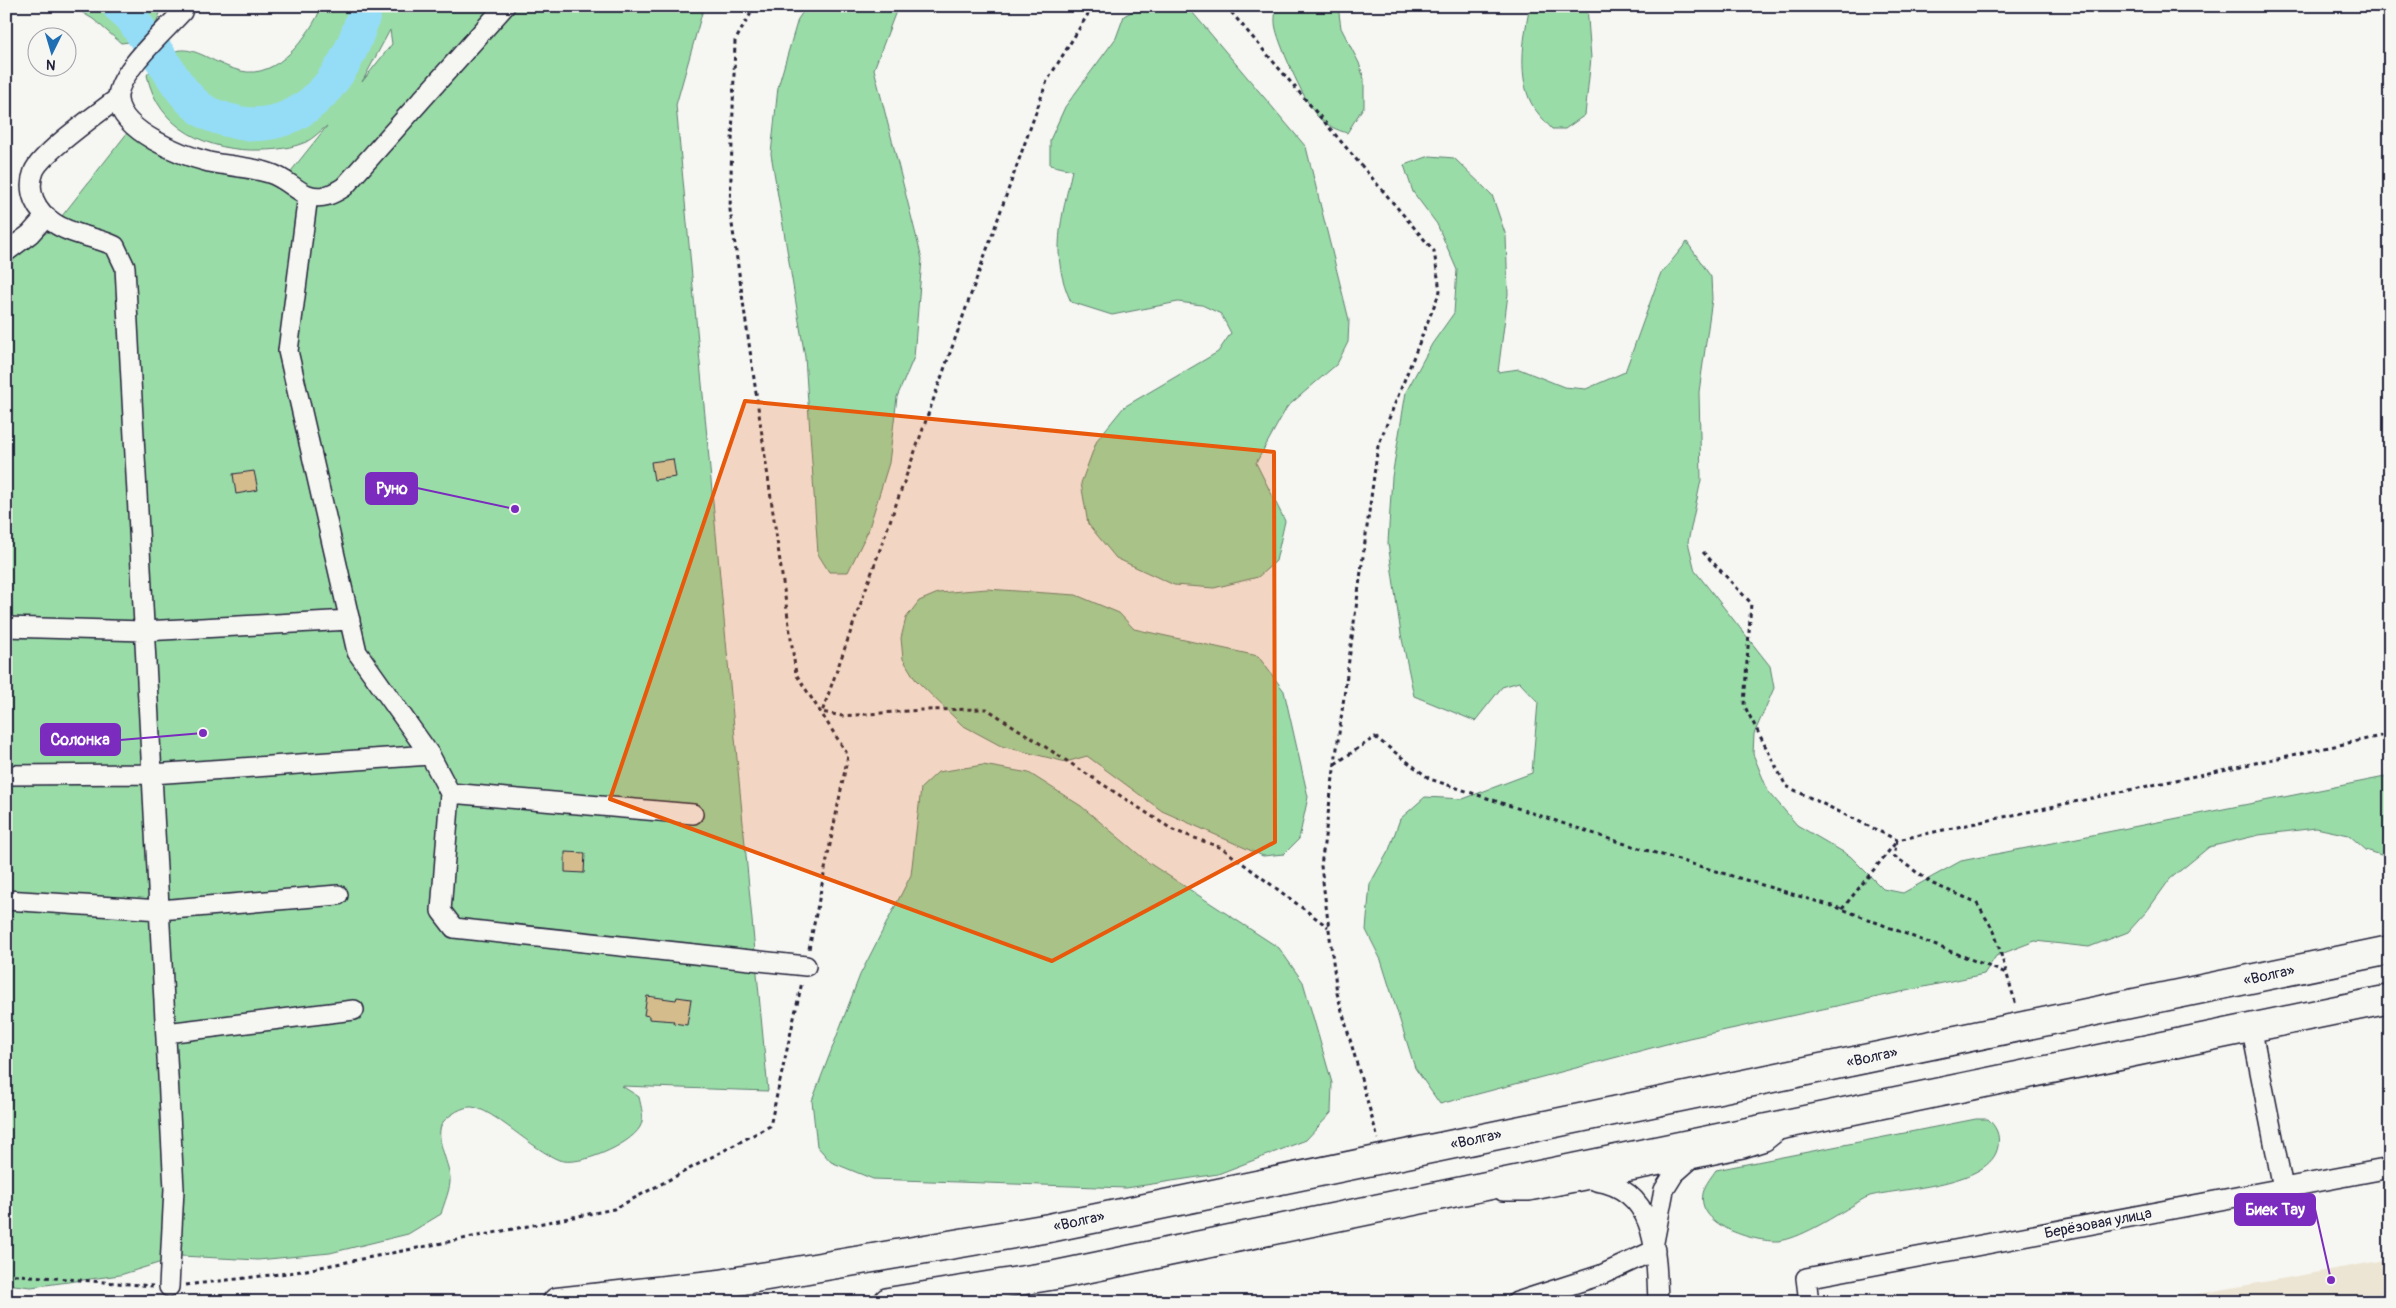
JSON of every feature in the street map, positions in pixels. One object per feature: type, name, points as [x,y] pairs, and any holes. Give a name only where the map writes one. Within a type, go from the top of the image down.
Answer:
[{"type":"highway","name":"«Волга»","points":[[557,1302],[720,1284],[1030,1231],[2390,950]]},
{"type":"highway","points":[[888,1302],[1056,1275],[2390,998]]},
{"type":"street","points":[[184,6],[182,12],[131,68],[120,85],[118,98],[120,111],[126,119],[168,148],[207,161],[267,172],[282,177],[308,195],[324,197],[344,187],[505,6]]},
{"type":"street","points":[[118,98],[46,155],[34,170],[32,188],[34,204],[55,224],[115,246],[125,268],[174,1189],[169,1287]]},
{"type":"street","points":[[308,195],[288,350],[357,652],[430,755],[450,793],[441,911],[454,928],[806,966]]},
{"type":"street","points":[[6,252],[30,234],[46,216]]},
{"type":"street","points":[[6,628],[144,631],[350,620]]},
{"type":"street","points":[[6,775],[152,774],[430,755]]},
{"type":"street","points":[[450,793],[693,814]]},
{"type":"street","points":[[6,900],[160,910],[338,895]]},
{"type":"street","points":[[166,1033],[354,1010]]},
{"type":"street","points":[[2251,1026],[2283,1188]]},
{"type":"street","points":[[1472,1188],[1488,1191],[1529,1191],[1590,1180],[1743,1148],[1765,1141],[1792,1122]]},
{"type":"street","points":[[1654,1246],[1664,1190],[1674,1174],[1691,1159]]},
{"type":"street","name":"Берёзовая улица","points":[[1809,1302],[1806,1278],[2390,1168]]},
{"type":"street","points":[[1590,1180],[1614,1184],[1630,1193],[1643,1212],[1654,1246],[1658,1302]]},
{"type":"street","points":[[1516,1302],[1601,1275],[1654,1246]]},
{"type":"path","points":[[6,1274],[169,1287],[296,1272],[614,1209],[770,1126],[806,966],[848,755],[796,674],[730,210],[735,41],[754,6]]},
{"type":"path","points":[[822,712],[1047,81],[1093,6]]},
{"type":"path","points":[[1226,6],[1434,251],[1439,283],[1440,291],[1378,446],[1321,866],[1336,993],[1384,1158]]},
{"type":"path","points":[[1703,552],[1751,603],[1744,705],[1786,786],[1897,840],[2390,734]]},
{"type":"path","points":[[822,712],[842,716],[921,710],[987,709],[1173,830],[1222,848],[1328,927]]},
{"type":"path","points":[[1335,765],[1375,737],[1430,779],[1619,842],[1842,909],[2006,973]]},
{"type":"path","points":[[1842,909],[1897,840]]},
{"type":"path","points":[[1897,840],[1894,856],[1933,884],[1976,902],[1994,931],[2022,1026]]},
{"type":"highlighted area","points":[[745,401],[1274,452],[1275,842],[1052,961],[610,799]]},
{"type":"shaded area","points":[[2390,1259],[2390,1302],[2155,1302]]},
{"type":"green space","points":[[71,6],[162,6],[154,32],[145,40],[121,43],[93,19]]},
{"type":"green space","points":[[322,6],[704,6],[676,105],[768,1091],[622,1086],[639,1097],[642,1109],[640,1127],[626,1141],[603,1153],[568,1161],[559,1160],[537,1148],[481,1109],[468,1107],[449,1117],[440,1128],[441,1142],[450,1178],[441,1214],[408,1234],[330,1253],[258,1260],[181,1256],[120,1275],[31,1287],[6,1284],[6,260],[51,230],[128,132],[284,180],[327,126],[309,140],[289,147],[242,150],[223,147],[189,134],[174,123],[162,110],[153,94],[147,75],[159,61],[171,53],[182,50],[192,51],[241,71],[254,72],[267,69],[279,62],[301,42]],"holes":[[[390,30],[392,44],[362,82]]]},
{"type":"green space","points":[[807,6],[898,6],[874,69],[922,259],[914,357],[897,397],[889,463],[868,531],[848,572],[829,572],[818,554],[805,357],[771,154],[778,87],[798,19]]},
{"type":"green space","points":[[1141,6],[1187,6],[1306,147],[1349,320],[1348,342],[1337,364],[1287,407],[1256,463],[1285,521],[1276,561],[1258,577],[1214,588],[1174,585],[1116,558],[1088,524],[1081,483],[1097,440],[1124,407],[1218,352],[1231,333],[1221,314],[1202,305],[1178,302],[1112,315],[1071,302],[1064,285],[1059,252],[1061,221],[1072,170],[1050,165],[1050,140],[1065,107],[1116,38],[1124,16]]},
{"type":"green space","points":[[1277,6],[1338,6],[1341,28],[1359,63],[1364,79],[1364,106],[1347,133],[1333,128],[1320,119],[1308,103],[1288,62],[1276,29],[1275,15]]},
{"type":"green space","points":[[1530,6],[1587,6],[1591,58],[1585,115],[1565,129],[1552,129],[1533,106],[1529,98],[1524,76],[1523,52]]},
{"type":"green space","points":[[1430,156],[1454,158],[1492,195],[1506,236],[1508,294],[1498,372],[1519,369],[1564,387],[1586,389],[1625,372],[1660,275],[1687,242],[1711,277],[1712,299],[1699,392],[1701,480],[1688,542],[1695,571],[1770,666],[1774,688],[1754,734],[1753,754],[1768,791],[1797,825],[1850,856],[1883,889],[1903,893],[1961,861],[2390,776],[2390,858],[2366,850],[2349,835],[2316,828],[2259,835],[2209,847],[2170,879],[2147,911],[2128,932],[2089,947],[2035,941],[1996,956],[1984,974],[1689,1038],[1440,1104],[1415,1068],[1381,960],[1366,930],[1370,884],[1389,850],[1400,819],[1425,797],[1463,799],[1532,773],[1538,702],[1519,682],[1502,687],[1475,721],[1414,696],[1401,634],[1388,543],[1392,477],[1406,392],[1432,344],[1454,313],[1457,270],[1437,224],[1413,192],[1404,165]]},
{"type":"green space","points":[[987,589],[1076,595],[1119,613],[1134,629],[1258,656],[1284,691],[1308,797],[1299,839],[1284,854],[1263,856],[1162,811],[1087,756],[1066,762],[1001,746],[962,725],[915,679],[903,659],[901,638],[906,618],[919,601],[938,593]]},
{"type":"green space","points":[[983,765],[1029,773],[1081,806],[1149,863],[1279,948],[1303,982],[1332,1083],[1331,1113],[1306,1140],[1218,1174],[1126,1188],[873,1179],[831,1162],[817,1146],[812,1101],[860,975],[911,875],[921,788],[938,772]]},
{"type":"green space","points":[[1976,1119],[1988,1119],[1998,1134],[1998,1146],[1992,1159],[1980,1170],[1943,1183],[1867,1197],[1796,1236],[1778,1241],[1767,1241],[1741,1235],[1716,1222],[1707,1213],[1703,1202],[1705,1187],[1716,1170]]},
{"type":"building","points":[[673,459],[676,477],[654,480],[651,462]]},
{"type":"building","points":[[254,471],[258,490],[236,494],[233,474]]},
{"type":"building","points":[[565,852],[585,853],[584,873],[565,872]]},
{"type":"building","points":[[647,996],[676,1000],[677,997],[691,999],[687,1025],[673,1023],[674,1021],[649,1019],[649,1016],[644,1015]]},
{"type":"waterway","points":[[119,6],[132,18],[144,36]]},
{"type":"waterway","points":[[158,54],[182,90],[204,111],[219,118],[239,123],[264,124],[287,118],[306,107],[324,91],[338,73],[350,52],[366,6]]},
{"type":"place","name":"Руно","points":[[515,509]]},
{"type":"place","name":"Солонка","points":[[203,733]]},
{"type":"place","name":"Биек Тау","points":[[2331,1280]]}]
